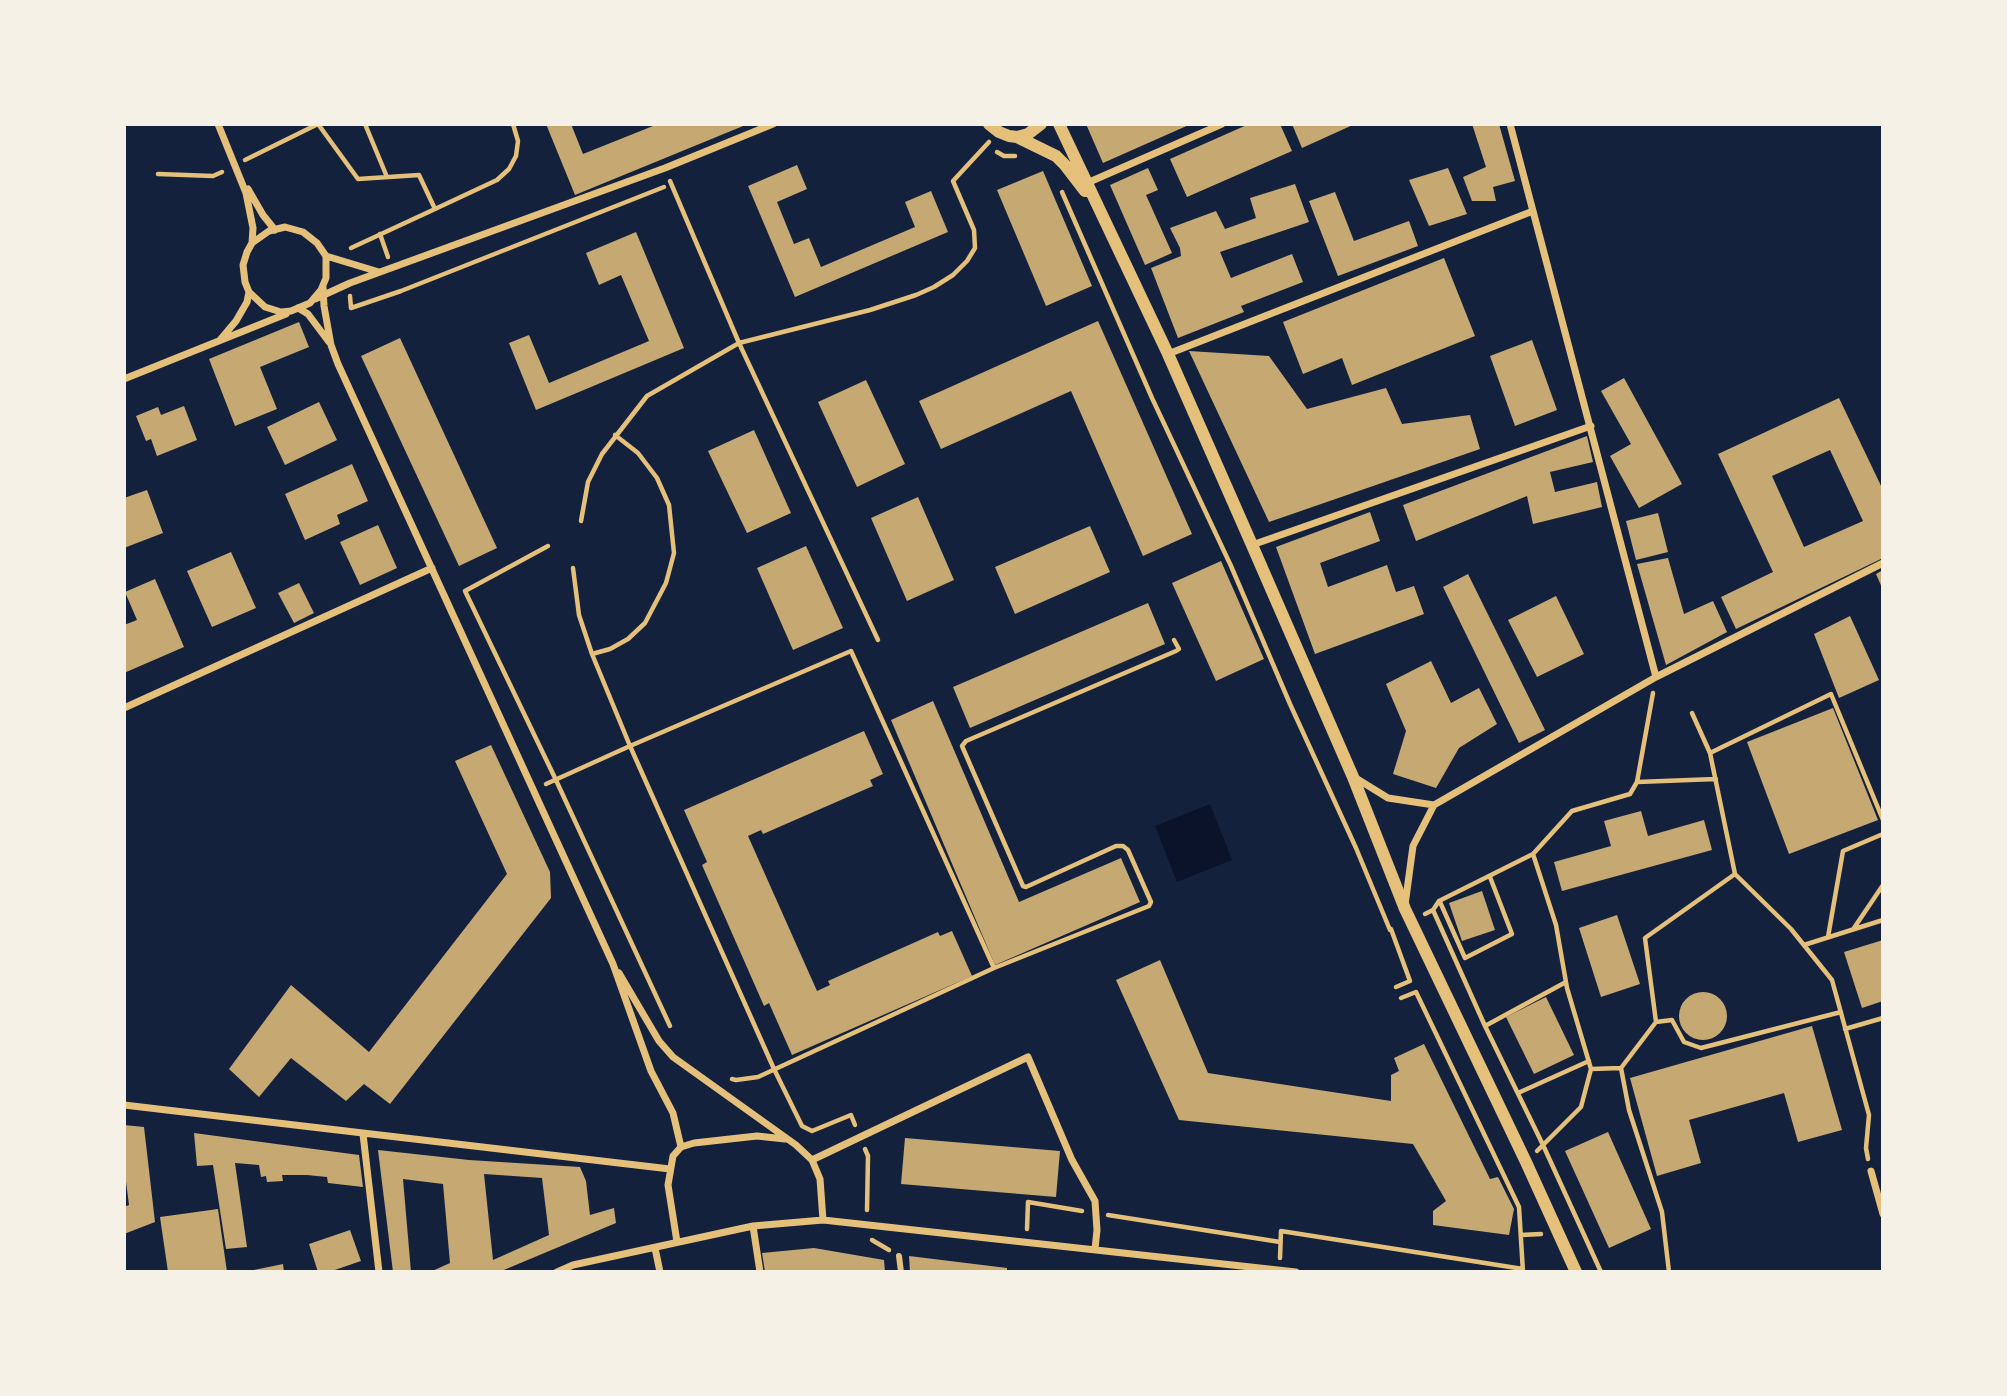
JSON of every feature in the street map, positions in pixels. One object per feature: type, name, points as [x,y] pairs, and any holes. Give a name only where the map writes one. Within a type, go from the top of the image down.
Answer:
[{"type":"street","points":[[218,124],[255,203],[275,229]]},
{"type":"street","points":[[315,299],[349,283],[665,168],[758,127],[773,124]]},
{"type":"street","points":[[1017,137],[1028,134],[1041,124]]},
{"type":"street","points":[[1059,124],[1168,354],[1353,777],[1407,915],[1576,1272]]},
{"type":"street","points":[[1087,183],[1222,124]]},
{"type":"street","points":[[1510,124],[1656,677]]},
{"type":"street","points":[[994,128],[1056,156],[1102,214]]},
{"type":"street","points":[[236,165],[251,213],[252,243]]},
{"type":"street","points":[[1168,354],[1533,211]]},
{"type":"street","points":[[124,379],[218,343],[295,310],[315,299],[326,278],[326,256],[317,243],[303,232],[285,227],[269,230],[252,243],[243,265],[245,282],[249,292],[265,307],[281,312],[295,310],[308,314],[331,345]]},
{"type":"street","points":[[326,256],[380,272]]},
{"type":"street","points":[[323,287],[331,345],[338,364],[613,964],[652,1071],[673,1113],[681,1147]]},
{"type":"street","points":[[218,343],[236,321],[247,302],[249,292]]},
{"type":"street","points":[[1252,545],[1591,426]]},
{"type":"street","points":[[1407,915],[1413,846],[1434,805],[1656,677],[1883,563]]},
{"type":"street","points":[[124,708],[432,568]]},
{"type":"street","points":[[1353,777],[1388,798],[1434,805]]},
{"type":"street","points":[[613,964],[659,1041],[673,1057],[796,1145],[812,1160],[820,1179],[823,1220]]},
{"type":"street","points":[[812,1160],[1028,1057],[1072,1160],[1095,1200],[1095,1249]]},
{"type":"street","points":[[124,1105],[670,1169]]},
{"type":"street","points":[[363,1134],[379,1272]]},
{"type":"street","points":[[677,1242],[668,1185],[673,1156],[681,1147],[757,1136],[786,1139]]},
{"type":"street","points":[[1871,1171],[1883,1214]]},
{"type":"street","points":[[557,1272],[752,1226],[823,1220],[1296,1272]]},
{"type":"street","points":[[752,1226],[760,1272]]},
{"type":"street","points":[[655,1248],[660,1272]]},
{"type":"street","points":[[899,1256],[901,1272]]},
{"type":"path","points":[[158,174],[213,176],[318,124],[358,179],[419,175],[435,209],[497,180],[509,169],[516,156],[518,141],[513,124]]},
{"type":"path","points":[[365,124],[387,177]]},
{"type":"path","points":[[581,521],[588,482],[602,454],[647,396],[739,343],[870,310],[934,288],[953,275],[975,248],[974,230],[953,181],[987,145],[994,128]]},
{"type":"path","points":[[987,145],[1004,156],[1025,159]]},
{"type":"path","points":[[665,168],[739,343],[878,640]]},
{"type":"path","points":[[1060,189],[1356,848],[1410,981],[1396,987]]},
{"type":"path","points":[[592,654],[610,649],[628,639],[645,623],[666,583],[674,553],[670,505],[657,478],[638,453],[615,435]]},
{"type":"path","points":[[446,600],[548,547]]},
{"type":"path","points":[[573,568],[579,615],[592,654],[630,746],[774,1069]]},
{"type":"path","points":[[465,591],[674,1034]]},
{"type":"path","points":[[727,1078],[736,1080],[758,1077],[994,968],[1149,906],[1152,902],[1128,850],[1123,846],[1116,846],[1026,887],[1023,886],[962,744],[1176,651],[1179,649],[1174,640]]},
{"type":"path","points":[[533,791],[555,778],[851,651],[994,968]]},
{"type":"path","points":[[1433,911],[1439,901],[1533,854],[1572,811],[1630,794],[1637,782],[1656,677]]},
{"type":"path","points":[[1710,753],[1831,694],[1883,820]]},
{"type":"path","points":[[1692,713],[1710,753],[1735,874],[1804,945],[1832,980],[1869,1115],[1866,1148],[1871,1171]]},
{"type":"path","points":[[1637,782],[1716,779]]},
{"type":"path","points":[[1828,937],[1843,851],[1883,834]]},
{"type":"path","points":[[1526,1162],[1581,1107],[1591,1069],[1566,982],[1556,925],[1533,854]]},
{"type":"path","points":[[1669,1272],[1662,1212],[1629,1110],[1621,1068],[1656,1022],[1645,938],[1735,874]]},
{"type":"path","points":[[1439,901],[1465,958],[1512,934],[1490,877]]},
{"type":"path","points":[[1854,929],[1883,886]]},
{"type":"path","points":[[1390,930],[1407,915],[1433,911]]},
{"type":"path","points":[[1433,911],[1601,1272]]},
{"type":"path","points":[[1804,945],[1883,920]]},
{"type":"path","points":[[1485,1026],[1566,982]]},
{"type":"path","points":[[1280,1270],[1281,1231],[1523,1270],[1519,1208],[1416,992],[1401,998]]},
{"type":"path","points":[[1656,1022],[1672,1020],[1684,1042],[1701,1048],[1841,1012]]},
{"type":"path","points":[[1845,1029],[1883,1018]]},
{"type":"path","points":[[1518,1093],[1589,1061]]},
{"type":"path","points":[[1591,1069],[1621,1068]]},
{"type":"path","points":[[1026,1242],[1028,1202],[1280,1242]]},
{"type":"water","points":[[1210,804],[1232,860],[1177,882],[1155,826]]},
{"type":"building","points":[[546,124],[571,124],[583,154],[658,124],[748,124],[575,195]]},
{"type":"building","points":[[1086,124],[1191,124],[1103,163]]},
{"type":"building","points":[[1249,124],[1280,124],[1292,151],[1187,197],[1170,159]]},
{"type":"building","points":[[1292,124],[1355,124],[1302,148]]},
{"type":"building","points":[[1472,124],[1499,124],[1515,181],[1493,187],[1496,201],[1472,201],[1463,177],[1486,167]]},
{"type":"building","points":[[797,165],[807,189],[777,202],[794,244],[809,238],[821,267],[915,227],[905,202],[931,191],[948,232],[795,297],[748,186]]},
{"type":"building","points":[[1148,168],[1158,190],[1146,195],[1172,253],[1145,265],[1110,185]]},
{"type":"building","points":[[1448,168],[1467,214],[1429,226],[1409,180]]},
{"type":"building","points":[[1043,171],[1092,286],[1046,306],[997,190]]},
{"type":"building","points":[[1295,184],[1309,222],[1220,252],[1231,278],[1292,254],[1303,282],[1241,306],[1244,312],[1178,338],[1151,268],[1181,256],[1170,228],[1216,211],[1225,229],[1256,218],[1250,198]]},
{"type":"building","points":[[1335,192],[1354,241],[1409,221],[1418,246],[1338,276],[1309,201]]},
{"type":"building","points":[[636,232],[684,348],[536,410],[509,343],[529,335],[549,383],[649,341],[621,275],[599,285],[586,253]]},
{"type":"building","points":[[1444,258],[1475,336],[1352,385],[1342,358],[1303,374],[1283,322]]},
{"type":"building","points":[[1098,321],[1192,534],[1143,556],[1071,391],[941,449],[919,401]]},
{"type":"building","points":[[299,322],[309,347],[260,367],[277,409],[235,426],[209,359]]},
{"type":"building","points":[[400,338],[497,548],[459,566],[361,356]]},
{"type":"building","points":[[1532,340],[1557,410],[1515,426],[1490,356]]},
{"type":"building","points":[[1189,351],[1269,356],[1307,409],[1386,388],[1402,424],[1470,415],[1480,449],[1269,522]]},
{"type":"building","points":[[1624,378],[1682,484],[1639,508],[1610,456],[1631,444],[1601,391]]},
{"type":"building","points":[[866,380],[905,464],[857,487],[818,402]]},
{"type":"building","points":[[1839,398],[1883,490],[1883,558],[1736,629],[1721,597],[1773,572],[1718,454]],"holes":[[[1830,450],[1863,521],[1804,547],[1772,476]]]},
{"type":"building","points":[[319,402],[337,440],[285,465],[267,427]]},
{"type":"building","points":[[184,406],[197,440],[157,456],[151,439],[146,441],[136,416],[158,407],[161,415]]},
{"type":"building","points":[[754,430],[791,513],[747,533],[708,451]]},
{"type":"building","points":[[1587,436],[1593,462],[1550,472],[1555,492],[1597,482],[1602,507],[1533,524],[1527,496],[1416,541],[1403,505]]},
{"type":"building","points":[[352,464],[368,501],[337,515],[340,524],[305,540],[285,494]]},
{"type":"building","points":[[147,490],[163,533],[124,548],[124,498]]},
{"type":"building","points":[[918,497],[954,580],[907,601],[871,518]]},
{"type":"building","points":[[1370,512],[1380,541],[1320,563],[1328,587],[1387,565],[1396,592],[1414,586],[1424,614],[1315,654],[1276,547]]},
{"type":"building","points":[[1658,513],[1668,552],[1636,560],[1626,521]]},
{"type":"building","points":[[378,525],[397,568],[360,585],[340,542]]},
{"type":"building","points":[[1090,526],[1110,572],[1015,614],[995,567]]},
{"type":"building","points":[[806,546],[843,628],[793,650],[757,568]]},
{"type":"building","points":[[231,552],[256,608],[212,627],[187,571]]},
{"type":"building","points":[[1668,558],[1684,614],[1713,601],[1727,632],[1666,665],[1637,564]]},
{"type":"building","points":[[1221,561],[1264,659],[1216,681],[1172,583]]},
{"type":"building","points":[[1883,570],[1883,590],[1876,574]]},
{"type":"building","points":[[1468,574],[1545,730],[1519,743],[1443,587]]},
{"type":"building","points":[[155,579],[184,647],[124,673],[124,625],[137,620],[125,592]]},
{"type":"building","points":[[299,583],[314,613],[294,623],[278,593]]},
{"type":"building","points":[[1556,596],[1584,654],[1537,677],[1508,620]]},
{"type":"building","points":[[1148,603],[1165,644],[970,728],[953,687]]},
{"type":"building","points":[[1850,616],[1879,680],[1839,698],[1814,634]]},
{"type":"building","points":[[1431,661],[1451,703],[1479,688],[1497,724],[1459,748],[1436,788],[1393,774],[1406,731],[1386,684]]},
{"type":"building","points":[[933,701],[1019,902],[1121,858],[1140,902],[995,965],[891,720]]},
{"type":"building","points":[[1833,708],[1878,820],[1789,854],[1747,742]]},
{"type":"building","points":[[864,731],[883,774],[870,780],[873,786],[763,834],[761,830],[748,836],[817,991],[830,985],[828,981],[938,932],[940,936],[952,931],[972,976],[792,1055],[769,1003],[764,1006],[702,865],[707,862],[684,810]]},
{"type":"building","points":[[491,745],[550,872],[551,898],[390,1104],[364,1084],[346,1101],[291,1058],[259,1097],[229,1069],[291,985],[369,1052],[507,874],[455,761]]},
{"type":"building","points":[[1641,811],[1648,836],[1704,820],[1712,850],[1562,891],[1554,862],[1611,846],[1604,821]]},
{"type":"building","points":[[1482,891],[1495,930],[1462,941],[1449,903]]},
{"type":"building","points":[[1617,915],[1640,984],[1601,997],[1579,928]]},
{"type":"building","points":[[1883,940],[1883,1001],[1862,1008],[1844,952]]},
{"type":"building","points":[[1160,960],[1208,1073],[1391,1101],[1391,1075],[1399,1071],[1394,1058],[1424,1044],[1490,1179],[1498,1177],[1514,1209],[1509,1235],[1433,1225],[1433,1211],[1446,1201],[1413,1144],[1179,1120],[1116,980]]},
{"type":"building","points":[[1703,992],[1720,999],[1727,1016],[1720,1033],[1703,1040],[1686,1033],[1679,1016],[1686,999]]},
{"type":"building","points":[[1546,997],[1574,1055],[1534,1074],[1506,1017]]},
{"type":"building","points":[[1812,1026],[1842,1130],[1798,1142],[1784,1093],[1689,1120],[1701,1163],[1657,1176],[1630,1078]]},
{"type":"building","points":[[124,1125],[144,1127],[155,1222],[124,1234],[124,1207],[129,1205],[124,1166]]},
{"type":"building","points":[[1608,1132],[1651,1229],[1609,1248],[1565,1151]]},
{"type":"building","points":[[194,1133],[359,1155],[363,1187],[328,1183],[327,1177],[307,1175],[282,1175],[283,1181],[267,1182],[266,1176],[261,1177],[259,1165],[235,1163],[247,1247],[226,1249],[213,1165],[197,1166]]},
{"type":"building","points":[[905,1138],[1060,1151],[1056,1197],[901,1184]]},
{"type":"building","points":[[378,1150],[469,1160],[580,1167],[586,1181],[590,1215],[614,1208],[616,1223],[499,1272],[430,1272],[450,1263],[443,1184],[403,1179],[411,1272],[393,1272]],"holes":[[[484,1174],[542,1178],[549,1235],[493,1260]]]},
{"type":"building","points":[[218,1209],[227,1272],[168,1272],[160,1217]]},
{"type":"building","points":[[350,1230],[361,1261],[329,1272],[318,1272],[309,1244]]},
{"type":"building","points":[[814,1248],[884,1260],[885,1272],[765,1272],[762,1253]]},
{"type":"building","points":[[909,1256],[1007,1268],[1007,1272],[910,1272]]},
{"type":"building","points":[[283,1264],[284,1272],[249,1272],[249,1271]]}]
